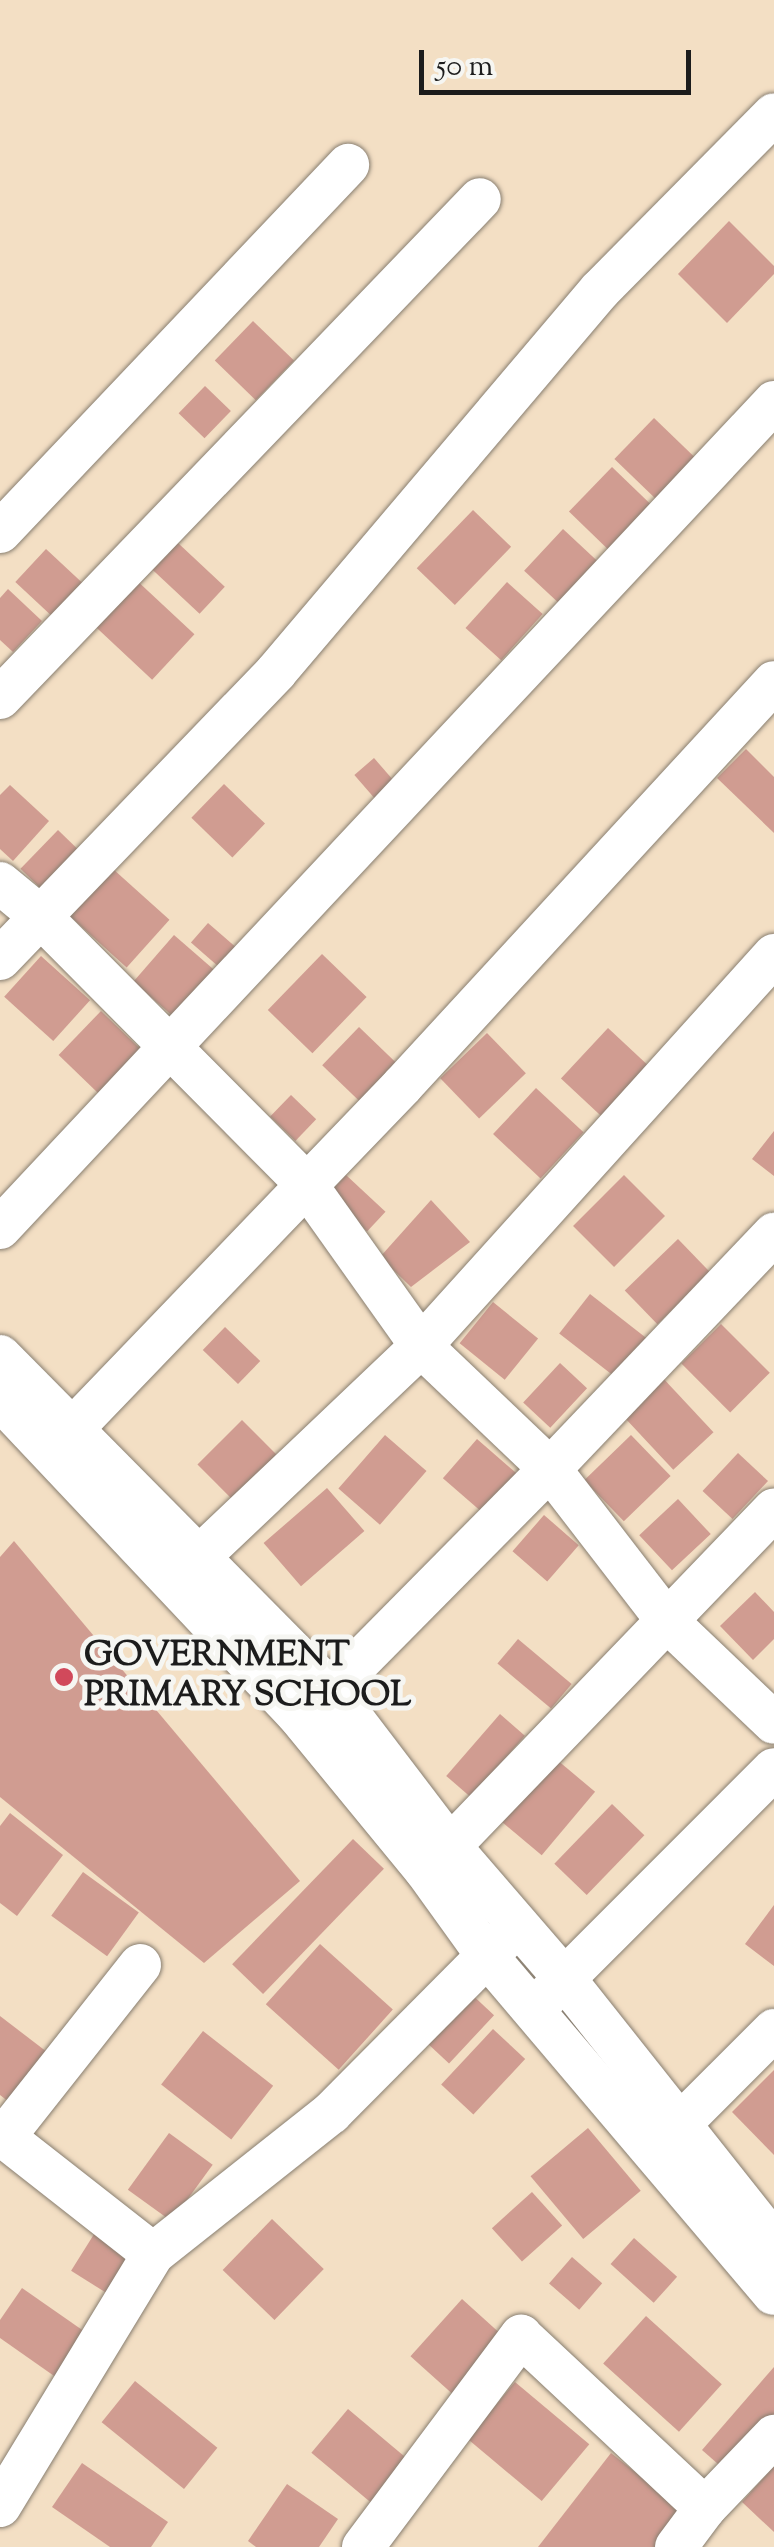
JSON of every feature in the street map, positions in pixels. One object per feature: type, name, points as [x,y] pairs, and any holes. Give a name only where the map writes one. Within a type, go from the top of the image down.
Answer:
[{"type":"street","points":[[0,959],[276,672],[600,290],[774,114]]},
{"type":"street","points":[[0,532],[348,165]]},
{"type":"street","points":[[0,698],[480,198]]},
{"type":"street","points":[[0,1228],[170,1051],[510,680],[774,402]]},
{"type":"street","points":[[61,1440],[306,1184],[774,682]]},
{"type":"street","points":[[0,883],[40,916],[306,1184],[422,1346],[550,1469],[668,1622],[774,1724]]},
{"type":"street","points":[[187,1569],[422,1346],[774,955]]},
{"type":"street","points":[[314,1702],[550,1469],[774,1234]]},
{"type":"street","points":[[0,1356],[61,1440],[314,1702],[438,1858],[518,1925],[774,2243]]},
{"type":"street","points":[[0,1399],[61,1440]]},
{"type":"street","points":[[438,1858],[774,1509]]},
{"type":"street","points":[[533,2010],[774,1769]]},
{"type":"street","points":[[438,1858],[486,1956],[651,2154],[771,2285]]},
{"type":"street","points":[[0,2506],[153,2254],[331,2113],[518,1925]]},
{"type":"street","points":[[140,1965],[2,2136],[153,2254]]},
{"type":"street","points":[[651,2154],[774,2030]]},
{"type":"street","points":[[363,2547],[521,2336],[705,2508]]},
{"type":"street","points":[[676,2547],[705,2508],[774,2436]]},
{"type":"building","points":[[729,221],[774,266],[774,274],[727,323],[678,274]]},
{"type":"building","points":[[253,321],[294,361],[256,400],[215,361]]},
{"type":"building","points":[[205,386],[231,411],[204,438],[179,413]]},
{"type":"building","points":[[654,418],[701,464],[662,505],[614,459]]},
{"type":"building","points":[[612,467],[656,509],[613,554],[569,512]]},
{"type":"building","points":[[473,510],[511,547],[455,605],[417,568]]},
{"type":"building","points":[[563,529],[600,564],[561,605],[524,571]]},
{"type":"building","points":[[178,543],[225,587],[200,614],[153,570]]},
{"type":"building","points":[[46,549],[83,584],[53,617],[15,582]]},
{"type":"building","points":[[133,577],[194,634],[152,680],[91,622]]},
{"type":"building","points":[[507,582],[543,614],[501,660],[466,628]]},
{"type":"building","points":[[8,589],[42,621],[13,652],[0,640],[0,598]]},
{"type":"building","points":[[746,749],[774,777],[774,833],[717,778]]},
{"type":"building","points":[[374,758],[398,786],[379,803],[354,775]]},
{"type":"building","points":[[224,784],[265,824],[232,857],[191,818]]},
{"type":"building","points":[[10,785],[49,821],[13,861],[0,849],[0,795]]},
{"type":"building","points":[[58,830],[79,850],[41,889],[20,869]]},
{"type":"building","points":[[113,869],[169,920],[127,967],[70,917]]},
{"type":"building","points":[[208,923],[246,956],[229,975],[191,943]]},
{"type":"building","points":[[174,935],[222,977],[182,1024],[133,982]]},
{"type":"building","points":[[322,954],[367,997],[312,1053],[268,1010]]},
{"type":"building","points":[[41,956],[90,1000],[53,1041],[4,997]]},
{"type":"building","points":[[101,1011],[146,1055],[104,1099],[59,1055]]},
{"type":"building","points":[[359,1027],[400,1067],[363,1105],[322,1065]]},
{"type":"building","points":[[608,1028],[651,1068],[604,1119],[561,1078]]},
{"type":"building","points":[[487,1033],[526,1073],[479,1118],[440,1078]]},
{"type":"building","points":[[536,1088],[584,1132],[541,1178],[493,1134]]},
{"type":"building","points":[[291,1095],[316,1119],[295,1141],[270,1117]]},
{"type":"building","points":[[774,1131],[774,1176],[752,1159]]},
{"type":"building","points":[[346,1175],[385,1212],[367,1232],[328,1195]]},
{"type":"building","points":[[624,1175],[665,1216],[614,1267],[573,1226]]},
{"type":"building","points":[[431,1200],[470,1242],[411,1287],[380,1257]]},
{"type":"building","points":[[678,1239],[711,1273],[657,1324],[625,1290]]},
{"type":"building","points":[[590,1294],[648,1339],[617,1378],[559,1333]]},
{"type":"building","points":[[493,1302],[538,1339],[505,1380],[460,1343]]},
{"type":"building","points":[[721,1324],[770,1373],[730,1412],[681,1364]]},
{"type":"building","points":[[225,1327],[260,1361],[238,1384],[203,1350]]},
{"type":"building","points":[[560,1363],[587,1388],[550,1428],[523,1402]]},
{"type":"building","points":[[661,1376],[714,1432],[673,1470],[621,1414]]},
{"type":"building","points":[[242,1420],[280,1458],[236,1503],[197,1465]]},
{"type":"building","points":[[385,1435],[427,1471],[380,1525],[338,1489]]},
{"type":"building","points":[[631,1435],[671,1476],[624,1521],[584,1480]]},
{"type":"building","points":[[477,1439],[519,1475],[484,1514],[443,1478]]},
{"type":"building","points":[[738,1453],[768,1481],[733,1519],[703,1491]]},
{"type":"building","points":[[327,1488],[364,1531],[301,1586],[264,1543]]},
{"type":"building","points":[[678,1499],[711,1534],[672,1570],[639,1535]]},
{"type":"building","points":[[544,1515],[579,1545],[547,1581],[513,1551]]},
{"type":"building","name":"GOVERNMENT PRIMARY SCHOOL","points":[[14,1541],[300,1881],[204,1963],[0,1797],[0,1557]]},
{"type":"building","points":[[755,1592],[774,1612],[774,1639],[753,1660],[720,1626]]},
{"type":"building","points":[[518,1639],[572,1684],[551,1709],[497,1664]]},
{"type":"building","points":[[500,1714],[525,1736],[471,1798],[446,1776]]},
{"type":"building","points":[[556,1759],[595,1792],[542,1855],[503,1823]]},
{"type":"building","points":[[612,1804],[644,1835],[587,1895],[554,1864]]},
{"type":"building","points":[[10,1813],[63,1855],[17,1916],[0,1903],[0,1826]]},
{"type":"building","points":[[353,1839],[384,1869],[263,1994],[232,1964]]},
{"type":"building","points":[[83,1872],[139,1913],[107,1956],[51,1916]]},
{"type":"building","points":[[774,1905],[774,1966],[745,1944]]},
{"type":"building","points":[[320,1944],[393,2010],[339,2070],[266,2004]]},
{"type":"building","points":[[467,1990],[494,2015],[449,2064],[422,2038]]},
{"type":"building","points":[[0,2016],[47,2052],[9,2102],[0,2095]]},
{"type":"building","points":[[493,2029],[525,2059],[473,2115],[441,2085]]},
{"type":"building","points":[[203,2031],[273,2086],[231,2139],[161,2085]]},
{"type":"building","points":[[774,2070],[774,2155],[732,2112]]},
{"type":"building","points":[[588,2128],[641,2191],[583,2239],[531,2176]]},
{"type":"building","points":[[169,2133],[213,2165],[172,2221],[128,2190]]},
{"type":"building","points":[[532,2192],[562,2225],[522,2262],[492,2228]]},
{"type":"building","points":[[272,2219],[324,2269],[274,2320],[223,2270]]},
{"type":"building","points":[[96,2231],[145,2262],[120,2302],[71,2271]]},
{"type":"building","points":[[634,2238],[677,2277],[654,2303],[611,2264]]},
{"type":"building","points":[[572,2257],[602,2283],[579,2310],[549,2283]]},
{"type":"building","points":[[22,2288],[88,2334],[57,2378],[0,2338],[0,2320]]},
{"type":"building","points":[[462,2299],[507,2339],[455,2396],[410,2356]]},
{"type":"building","points":[[646,2316],[722,2384],[679,2432],[603,2364]]},
{"type":"building","points":[[774,2367],[774,2417],[726,2471],[702,2450]]},
{"type":"building","points":[[135,2381],[217,2448],[184,2489],[102,2422]]},
{"type":"building","points":[[515,2382],[589,2444],[542,2501],[467,2439]]},
{"type":"building","points":[[348,2409],[409,2460],[373,2504],[311,2453]]},
{"type":"building","points":[[611,2453],[686,2512],[659,2547],[538,2547]]},
{"type":"building","points":[[82,2463],[168,2522],[151,2547],[110,2547],[52,2507]]},
{"type":"building","points":[[774,2466],[774,2532],[742,2502]]},
{"type":"building","points":[[287,2484],[338,2519],[319,2547],[256,2547],[248,2541]]},
{"type":"place","name":"GOVERNMENT PRIMARY SCHOOL","points":[[64,1677]]}]
